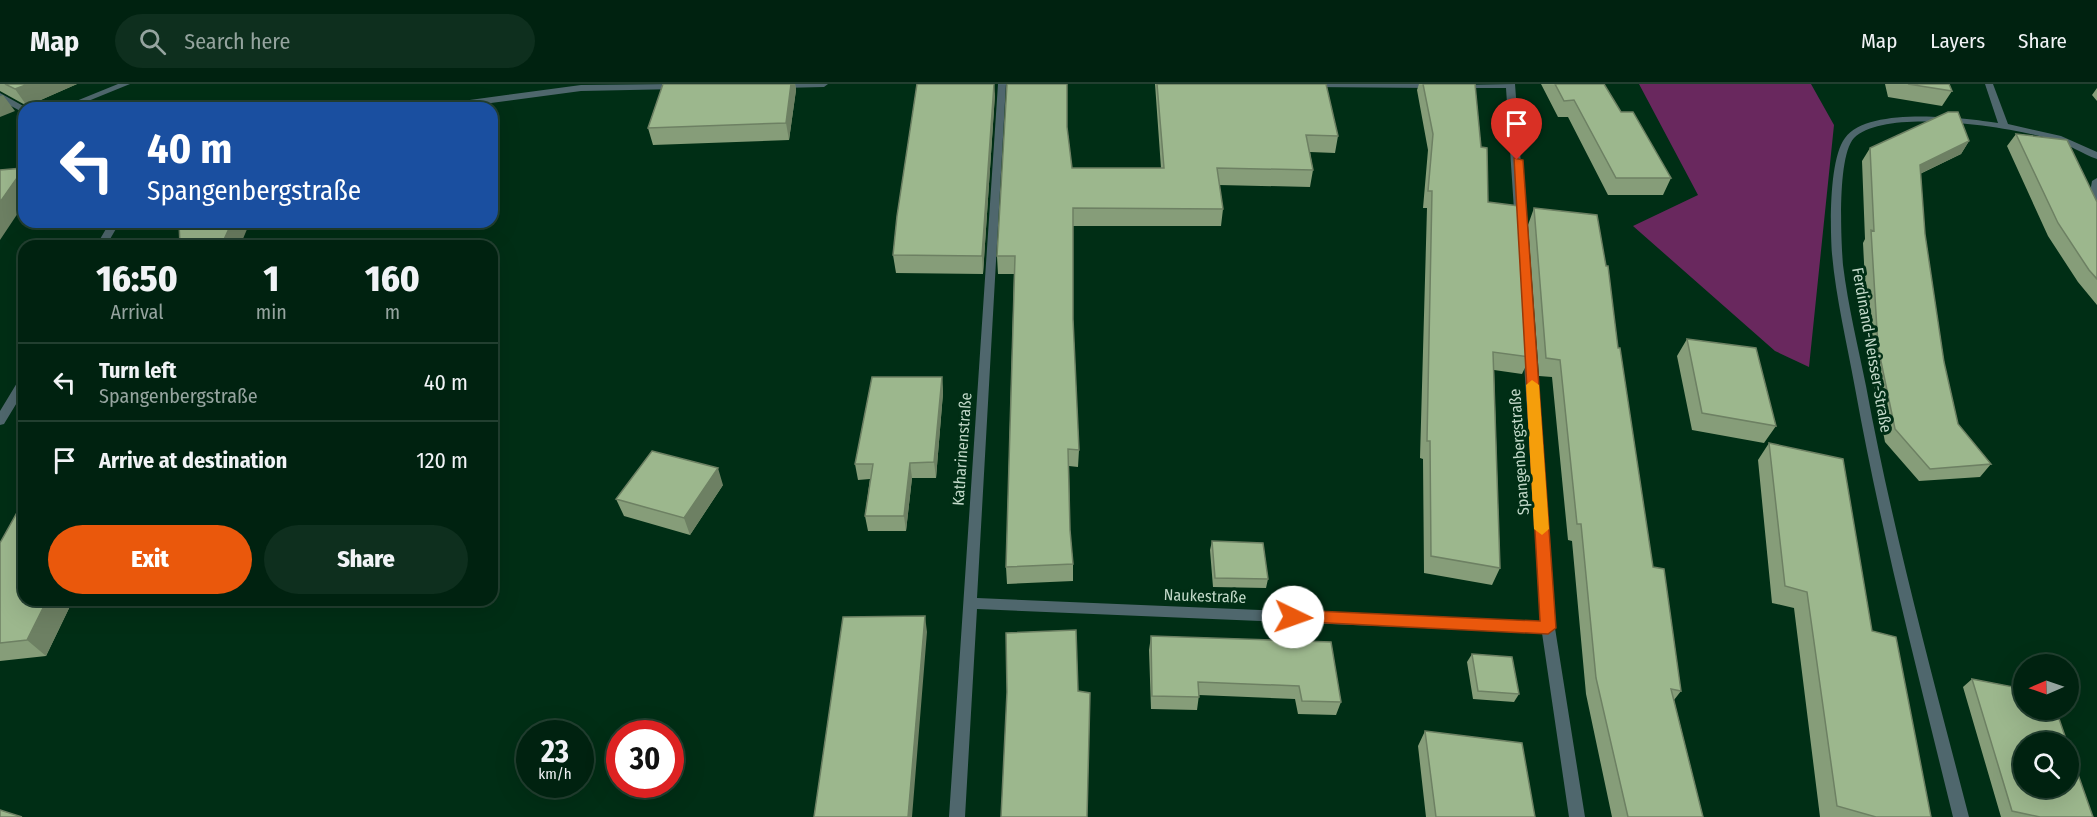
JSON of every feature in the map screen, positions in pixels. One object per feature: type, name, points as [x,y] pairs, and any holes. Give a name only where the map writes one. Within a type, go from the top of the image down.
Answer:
[{"type":"street","points":[[79,102],[126,84]]},
{"type":"street","points":[[766,85],[824,84]]},
{"type":"street","name":"Katharinenstraße","points":[[957,817],[1002,84]]},
{"type":"street","points":[[1300,84],[1441,85]]},
{"type":"street","points":[[1989,84],[2004,127]]},
{"type":"street","points":[[1453,85],[1511,85]]},
{"type":"street","name":"Spangenbergstraße","points":[[1511,85],[1548,628],[1577,817]]},
{"type":"street","points":[[477,102],[581,88],[685,87]]},
{"type":"street","points":[[0,96],[18,107]]},
{"type":"street","name":"Ferdinand-Neisser-Straße","points":[[1961,817],[1873,464],[1837,252],[1838,174],[1849,139],[1860,129],[1885,119],[1952,121],[2004,127],[2058,138],[2097,156]]},
{"type":"street","points":[[2097,181],[2094,198],[2097,210]]},
{"type":"street","points":[[0,421],[18,391]]},
{"type":"street","name":"Naukestraße","points":[[969,603],[1548,628]]},
{"type":"shaded area","points":[[1639,84],[1811,84],[1834,125],[1809,367],[1775,351],[1633,226],[1698,195]]},
{"type":"building","points":[[5,84],[28,84],[15,89]]},
{"type":"building","points":[[663,84],[791,84],[786,123],[648,128]]},
{"type":"building","points":[[917,84],[994,84],[982,256],[893,255]]},
{"type":"building","points":[[1007,84],[1067,84],[1067,127],[1072,168],[1164,168],[1157,84],[1326,84],[1338,136],[1306,135],[1313,170],[1217,168],[1223,209],[1073,208],[1073,319],[1079,450],[1068,449],[1073,564],[1006,567],[1015,256],[997,256]]},
{"type":"building","points":[[1423,84],[1475,84],[1481,147],[1487,148],[1488,202],[1519,206],[1530,357],[1493,352],[1500,568],[1431,556],[1430,441],[1427,441],[1432,191],[1428,191],[1433,134]]},
{"type":"building","points":[[1555,84],[1604,84],[1621,112],[1633,112],[1671,178],[1616,178],[1574,100],[1564,101]]},
{"type":"building","points":[[1908,84],[1949,84],[1952,91]]},
{"type":"building","points":[[1948,112],[1958,112],[1969,141],[1920,165],[1925,234],[1944,362],[1958,424],[1991,464],[1930,469],[1895,429],[1878,347],[1871,230],[1874,231],[1870,148]]},
{"type":"building","points":[[2016,134],[2067,140],[2097,202],[2097,279],[2058,223]]},
{"type":"building","points":[[18,168],[18,176],[0,202],[0,170]]},
{"type":"building","points":[[1534,208],[1597,215],[1606,266],[1608,266],[1618,348],[1620,348],[1653,567],[1664,569],[1681,691],[1671,689],[1703,817],[1628,817],[1596,678],[1581,524],[1577,524],[1560,360],[1546,358]]},
{"type":"building","points":[[179,228],[229,228],[224,240],[180,240]]},
{"type":"building","points":[[1687,339],[1756,348],[1776,426],[1702,413]]},
{"type":"building","points":[[872,377],[942,377],[934,462],[910,463],[904,516],[865,516],[873,464],[855,464]]},
{"type":"building","points":[[1769,443],[1843,459],[1872,631],[1896,637],[1931,817],[1876,817],[1837,806],[1807,592],[1785,586]]},
{"type":"building","points":[[652,451],[718,468],[684,518],[616,499]]},
{"type":"building","points":[[18,511],[18,606],[44,606],[27,640],[0,643],[0,543]]},
{"type":"building","points":[[1212,541],[1263,543],[1268,579],[1215,578]]},
{"type":"building","points":[[925,616],[908,817],[814,817],[843,617]]},
{"type":"building","points":[[1076,630],[1078,691],[1090,693],[1087,817],[1001,817],[1007,692],[1006,633]]},
{"type":"building","points":[[1151,636],[1331,642],[1341,702],[1302,701],[1299,686],[1198,682],[1199,697],[1152,696]]},
{"type":"building","points":[[1472,654],[1512,657],[1519,694],[1478,691]]},
{"type":"building","points":[[1972,679],[2013,687],[2013,720],[2059,720],[2064,732],[2013,732],[2013,798],[2079,798],[2079,777],[2093,817],[2040,817],[2012,811]]},
{"type":"building","points":[[1425,731],[1522,743],[1535,817],[1436,817]]},
{"type":"building","points":[[0,810],[22,817],[0,817]]},
{"type":"slow traffic","points":[[1532,385],[1542,529]]},
{"type":"route","points":[[1293,617],[1548,628],[1517,160]]}]
